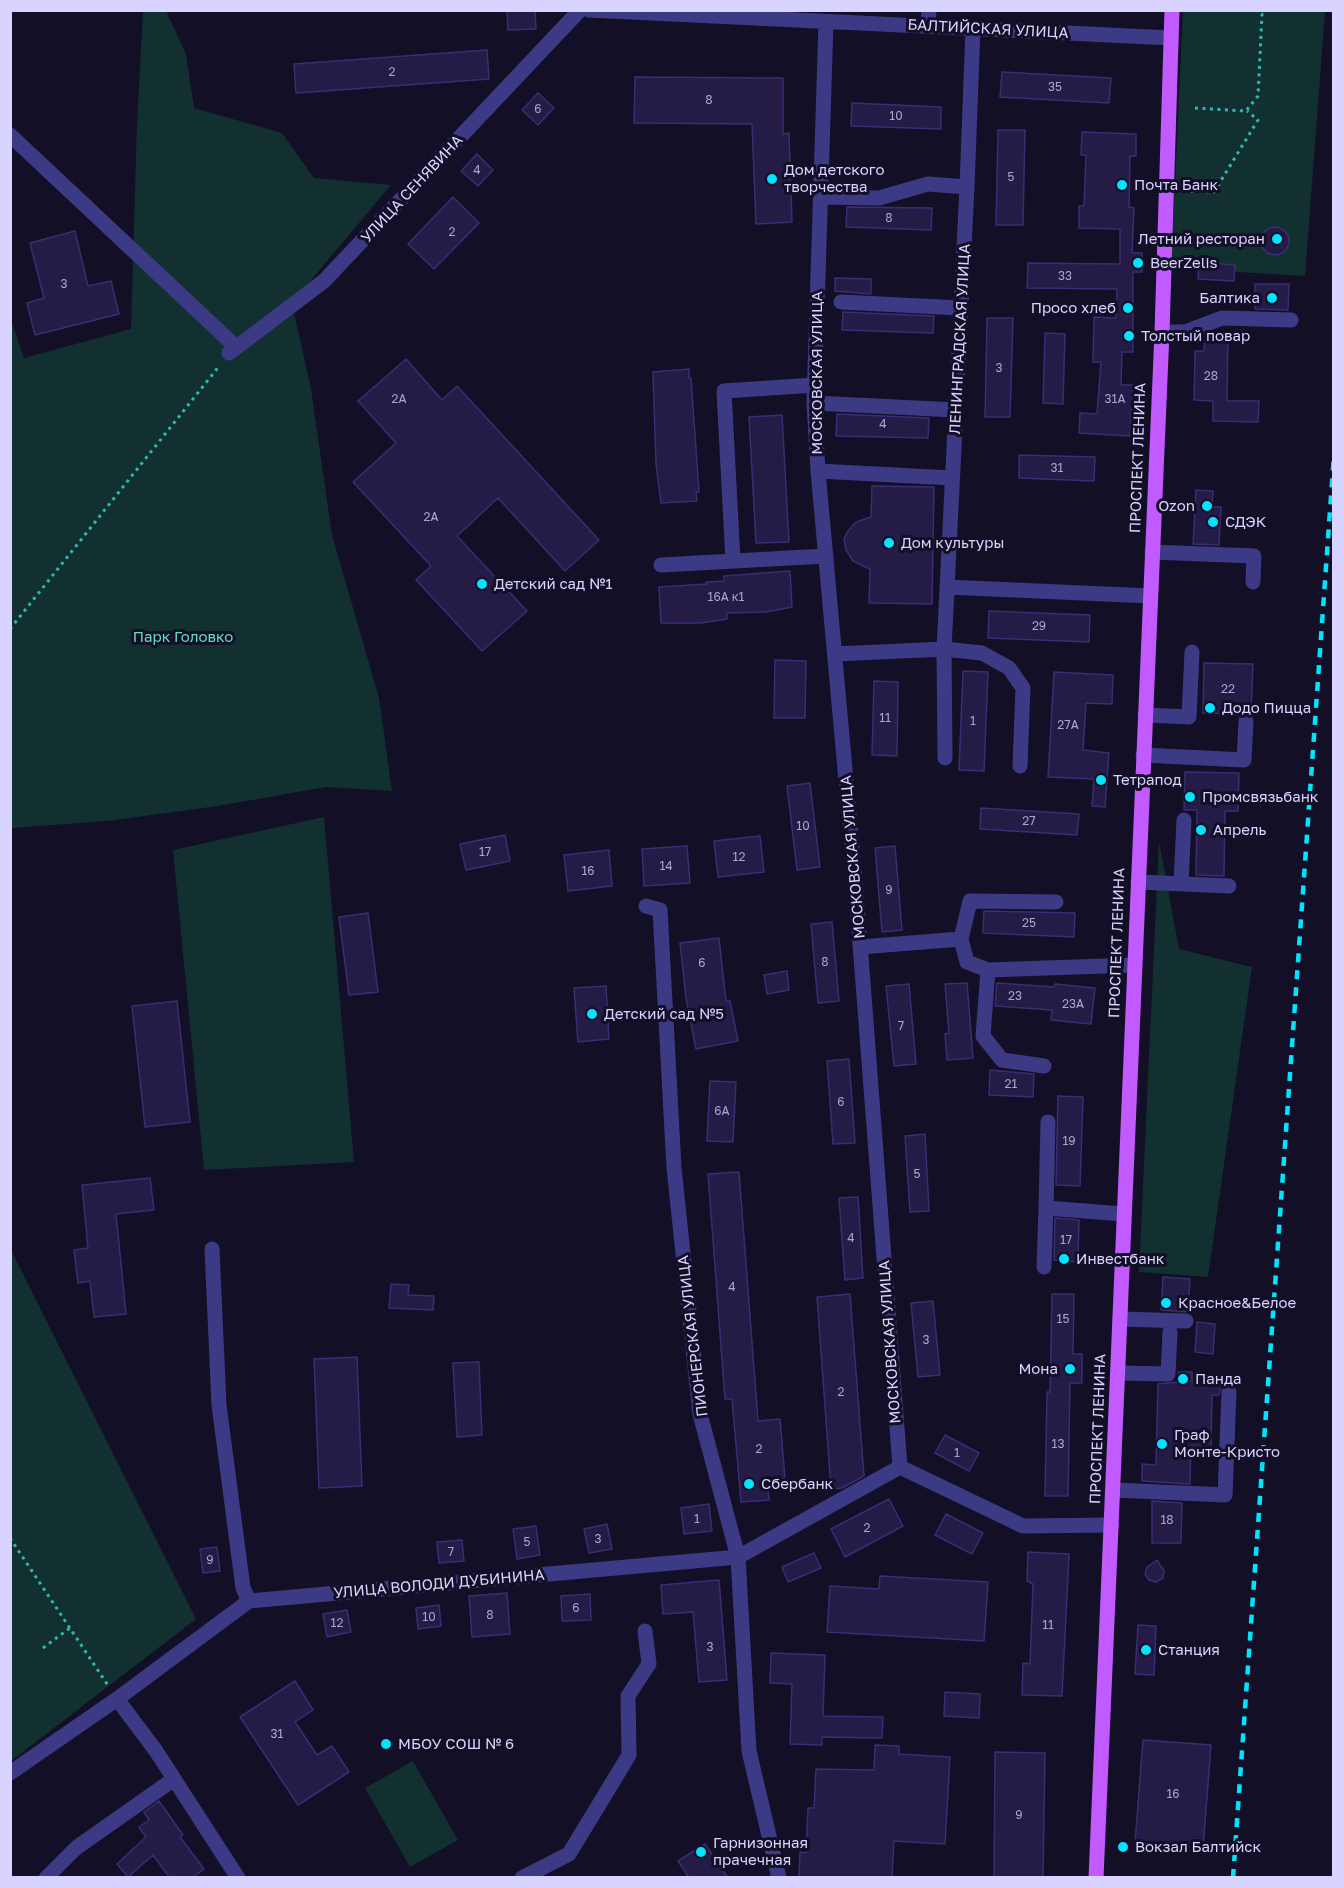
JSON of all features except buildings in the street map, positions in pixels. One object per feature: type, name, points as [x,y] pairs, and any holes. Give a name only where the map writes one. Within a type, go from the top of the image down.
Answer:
[{"type":"main road","name":"ПРОСПЕКТ ЛЕНИНА","points":[[1096,1878],[1162,332],[1172,10]]},
{"type":"street","name":"УЛИЦА СЕНЯВИНА","points":[[232,350],[324,281],[580,10]]},
{"type":"street","name":"БАЛТИЙСКАЯ УЛИЦА","points":[[589,10],[783,15],[826,22],[1171,38]]},
{"type":"street","points":[[928,26],[929,10]]},
{"type":"street","name":"МОСКОВСКАЯ УЛИЦА","points":[[826,22],[814,403],[860,947],[900,1467]]},
{"type":"street","name":"ЛЕНИНГРАДСКАЯ УЛИЦА","points":[[945,758],[944,649],[973,28]]},
{"type":"street","points":[[10,135],[232,350]]},
{"type":"street","points":[[820,197],[879,198],[928,184],[967,187]]},
{"type":"street","points":[[841,302],[961,308]]},
{"type":"street","points":[[1162,332],[1185,332],[1222,318],[1291,320]]},
{"type":"street","points":[[733,561],[724,391],[815,386]]},
{"type":"street","points":[[814,403],[956,410]]},
{"type":"street","points":[[818,471],[952,478]]},
{"type":"street","points":[[1152,552],[1254,556],[1253,582]]},
{"type":"street","points":[[661,566],[826,556]]},
{"type":"street","points":[[947,587],[1150,596]]},
{"type":"street","points":[[835,654],[944,649],[982,653],[1009,668],[1023,688],[1020,766]]},
{"type":"street","points":[[1145,715],[1189,717],[1192,652]]},
{"type":"street","points":[[1143,755],[1244,760],[1246,722]]},
{"type":"street","points":[[1181,884],[1184,820]]},
{"type":"street","points":[[1138,882],[1229,886]]},
{"type":"street","points":[[1056,902],[970,901],[961,939],[967,962],[988,970],[1134,965]]},
{"type":"street","name":"ПИОНЕРСКАЯ УЛИЦА","points":[[646,906],[660,910],[674,1168],[700,1414],[738,1557],[749,1751],[779,1878]]},
{"type":"street","points":[[860,947],[961,939]]},
{"type":"street","points":[[988,970],[983,1036],[1002,1060],[1044,1066]]},
{"type":"street","points":[[1044,1267],[1048,1122]]},
{"type":"street","points":[[1046,1208],[1124,1214]]},
{"type":"street","points":[[10,1773],[117,1700],[249,1601],[243,1588],[219,1405],[212,1249]]},
{"type":"street","points":[[1120,1319],[1186,1322]]},
{"type":"street","points":[[1118,1373],[1168,1374],[1170,1332]]},
{"type":"street","points":[[1114,1490],[1225,1495],[1229,1392]]},
{"type":"street","points":[[900,1467],[1023,1526],[1112,1525]]},
{"type":"street","name":"УЛИЦА ВОЛОДИ ДУБИНИНА","points":[[249,1601],[738,1557],[900,1467]]},
{"type":"street","points":[[522,1878],[569,1854],[629,1755],[628,1696],[649,1664],[645,1631]]},
{"type":"street","points":[[117,1700],[174,1779],[238,1878]]},
{"type":"street","points":[[46,1878],[76,1848],[174,1779]]},
{"type":"path","points":[[1246,111],[1258,96],[1262,14],[1256,10]]},
{"type":"path","points":[[1191,191],[1214,192],[1258,120],[1246,111],[1195,108]]},
{"type":"path","points":[[10,629],[232,350]]},
{"type":"path","points":[[10,1538],[117,1700]]},
{"type":"path","points":[[43,1648],[70,1628]]},
{"type":"green space","name":"Парк Головко","points":[[143,11],[166,11],[186,54],[194,108],[282,133],[314,178],[391,185],[292,303],[311,389],[332,535],[379,698],[392,791],[326,787],[218,806],[107,821],[11,828],[10,317],[24,358],[131,329]]},
{"type":"green space","points":[[1183,11],[1325,11],[1305,276],[1171,268]]},
{"type":"green space","points":[[324,817],[354,1162],[204,1170],[173,850]]},
{"type":"green space","points":[[1159,841],[1179,949],[1252,967],[1208,1277],[1139,1272]]},
{"type":"green space","points":[[11,1250],[196,1619],[10,1761]]},
{"type":"green space","points":[[413,1761],[458,1840],[410,1867],[365,1788]]},
{"type":"railway","points":[[1233,1878],[1334,454]]},
{"type":"place","name":"Дом детского творчества","points":[[772,179]]},
{"type":"place","name":"Почта Банк","points":[[1122,185]]},
{"type":"place","name":"Летний ресторан","points":[[1277,239]]},
{"type":"place","name":"BeerZelis","points":[[1138,263]]},
{"type":"place","name":"Балтика","points":[[1272,298]]},
{"type":"place","name":"Просо хлеб","points":[[1128,308]]},
{"type":"place","name":"Толстый повар","points":[[1129,336]]},
{"type":"place","name":"Ozon","points":[[1207,506]]},
{"type":"place","name":"СДЭК","points":[[1213,522]]},
{"type":"place","name":"Дом культуры","points":[[889,543]]},
{"type":"place","name":"Детский сад №1","points":[[482,584]]},
{"type":"place","name":"Додо Пицца","points":[[1210,708]]},
{"type":"place","name":"Тетрапод","points":[[1101,780]]},
{"type":"place","name":"Промсвязьбанк","points":[[1190,797]]},
{"type":"place","name":"Апрель","points":[[1201,830]]},
{"type":"place","name":"Детский сад №5","points":[[592,1014]]},
{"type":"place","name":"Инвестбанк","points":[[1064,1259]]},
{"type":"place","name":"Красное&Белое","points":[[1166,1303]]},
{"type":"place","name":"Мона","points":[[1070,1369]]},
{"type":"place","name":"Панда","points":[[1183,1379]]},
{"type":"place","name":"Граф Монте-Кристо","points":[[1162,1444]]},
{"type":"place","name":"Сбербанк","points":[[749,1484]]},
{"type":"place","name":"Станция","points":[[1146,1650]]},
{"type":"place","name":"МБОУ СОШ № 6","points":[[386,1744]]},
{"type":"place","name":"Вокзал Балтийск","points":[[1123,1847]]},
{"type":"place","name":"Гарнизонная прачечная","points":[[701,1852]]}]
